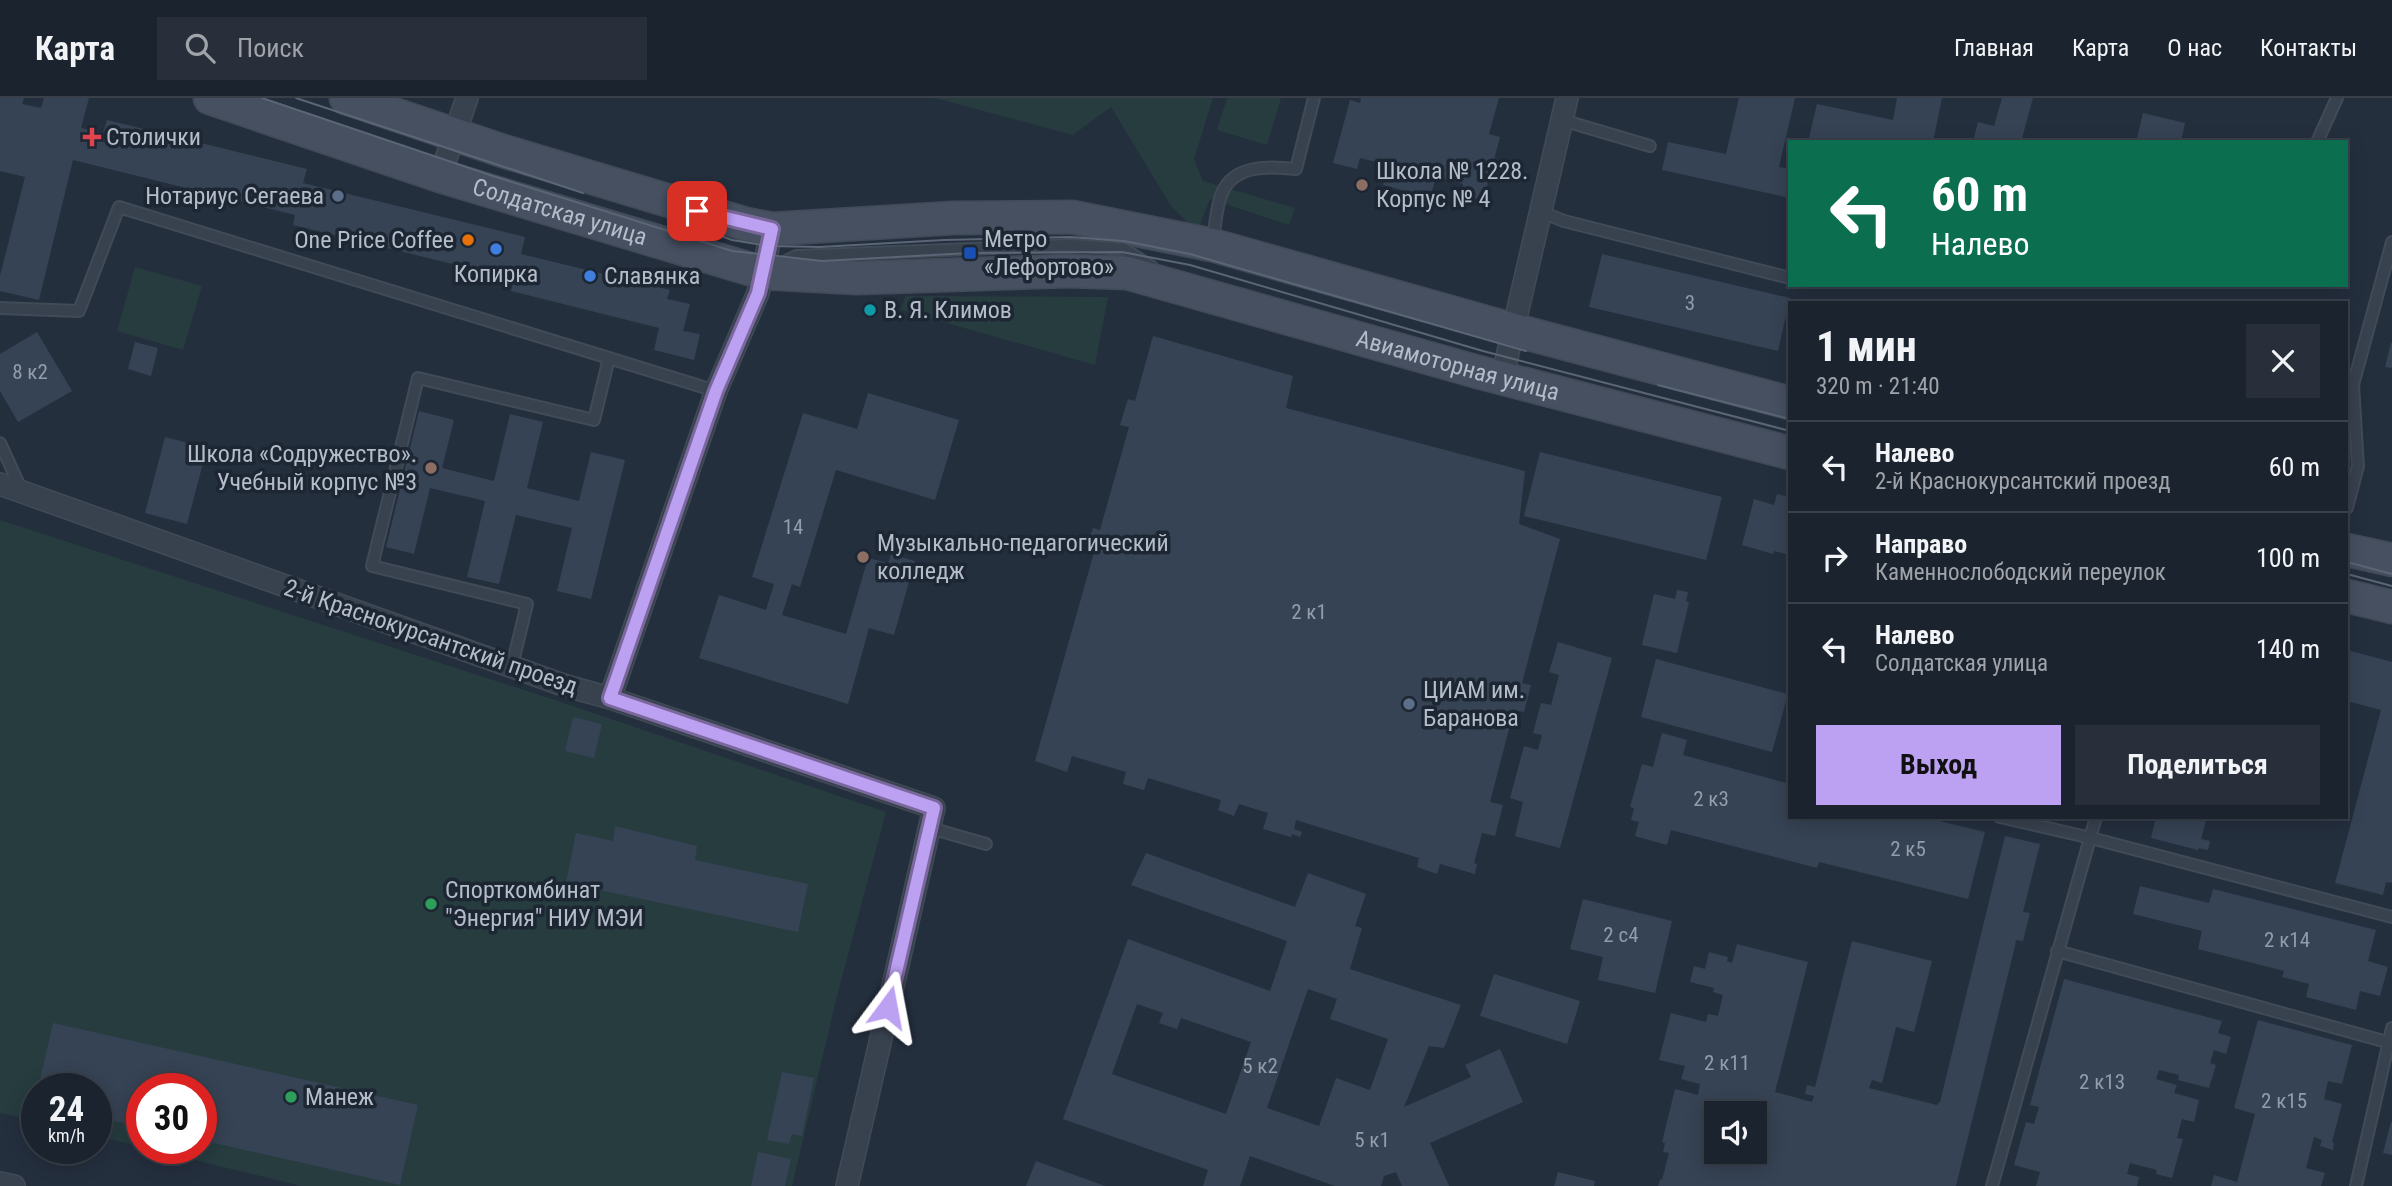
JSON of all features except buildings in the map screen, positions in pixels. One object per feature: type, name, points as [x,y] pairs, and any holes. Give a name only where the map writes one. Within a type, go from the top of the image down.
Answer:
[{"type":"main road","name":"Солдатская улица","points":[[210,98],[440,177],[763,273],[857,278],[1069,271],[1127,273]]},
{"type":"main road","name":"Солдатская улица","points":[[346,98],[454,135],[722,218],[772,229],[953,218],[1072,217],[1130,228]]},
{"type":"main road","name":"Авиамоторная улица","points":[[1130,228],[1212,245],[1514,330],[1788,402]]},
{"type":"main road","name":"Авиамоторная улица","points":[[1127,273],[1502,378],[1788,452]]},
{"type":"main road","points":[[2348,550],[2392,560]]},
{"type":"main road","points":[[2348,596],[2392,607]]},
{"type":"street","points":[[440,177],[467,98]]},
{"type":"street","points":[[1502,378],[1567,98]]},
{"type":"street","points":[[610,698],[716,391],[758,293],[772,229]]},
{"type":"street","name":"2-й Краснокурсантский проезд","points":[[0,484],[563,685],[610,698],[934,808],[930,828]]},
{"type":"street","points":[[847,1186],[930,828]]},
{"type":"street","points":[[0,1183],[14,1186]]},
{"type":"lane","points":[[1212,245],[1221,194],[1232,180],[1248,170],[1267,166],[1296,169],[1314,98]]},
{"type":"lane","points":[[2318,140],[2337,98]]},
{"type":"lane","points":[[1562,120],[1650,146]]},
{"type":"lane","points":[[0,308],[79,311],[120,207],[716,391]]},
{"type":"lane","points":[[1541,212],[1563,221],[1788,277]]},
{"type":"lane","points":[[2348,504],[2358,466],[2353,385],[2392,242]]},
{"type":"lane","points":[[763,273],[796,256],[1070,245],[1124,249],[1186,290]]},
{"type":"lane","points":[[512,666],[527,604],[372,566],[418,378],[594,421],[609,358]]},
{"type":"lane","points":[[0,443],[22,491]]},
{"type":"lane","points":[[2009,819],[2392,917]]},
{"type":"lane","points":[[1992,1186],[2096,819]]},
{"type":"lane","points":[[930,828],[986,844]]},
{"type":"lane","points":[[2057,951],[2387,1042]]},
{"type":"lane","points":[[2356,1186],[2392,1028]]},
{"type":"green space","points":[[935,98],[1213,98],[1194,159],[1203,181],[1295,208],[1289,225],[1210,199],[1197,232],[1171,206],[1111,107],[1073,135]]},
{"type":"green space","points":[[1227,98],[1281,98],[1267,145],[1217,130]]},
{"type":"green space","points":[[135,267],[202,286],[183,350],[117,331]]},
{"type":"green space","points":[[905,296],[1108,297],[1095,365],[901,310]]},
{"type":"green space","name":"Спорткомбинат \"Энергия\" НИУ МЭИ","points":[[0,520],[558,701],[886,812],[837,996],[792,1186],[301,1186],[211,1164],[217,1164],[217,1073],[126,1073],[126,1143],[112,1140],[112,1073],[21,1073],[21,1118],[0,1113]]},
{"type":"tram line","points":[[262,98],[493,176],[732,251],[822,261],[970,253],[1122,252],[1190,265],[1483,351],[1788,430]]},
{"type":"tram line","points":[[296,98],[583,193]]},
{"type":"tram line","points":[[710,232],[732,240],[768,246],[820,247],[1070,237],[1124,241],[1190,254],[1526,351]]},
{"type":"tram line","points":[[1658,385],[1788,418]]},
{"type":"tram line","points":[[2348,562],[2392,574]]},
{"type":"tram line","points":[[2348,574],[2392,586]]},
{"type":"place","name":"Столички","points":[[92,137]]},
{"type":"place","name":"Школа № 1228. Корпус № 4","points":[[1362,185]]},
{"type":"place","name":"Нотариус Сегаева","points":[[338,196]]},
{"type":"place","name":"One Price Coffee","points":[[468,240]]},
{"type":"place","name":"Копирка","points":[[496,249]]},
{"type":"place","name":"Метро «Лефортово»","points":[[970,253]]},
{"type":"place","name":"Славянка","points":[[590,276]]},
{"type":"place","name":"В. Я. Климов","points":[[870,310]]},
{"type":"place","name":"Школа «Содружество». Учебный корпус №3","points":[[431,468]]},
{"type":"place","name":"Музыкально-педагогический колледж","points":[[863,557]]},
{"type":"place","name":"ЦИАМ им. Баранова","points":[[1409,704]]},
{"type":"place","name":"Спорткомбинат \"Энергия\" НИУ МЭИ","points":[[431,904]]},
{"type":"place","name":"Манеж","points":[[291,1097]]},
{"type":"route","points":[[697,211],[772,229],[758,293],[716,391],[610,698],[934,808],[888,1007]]}]
